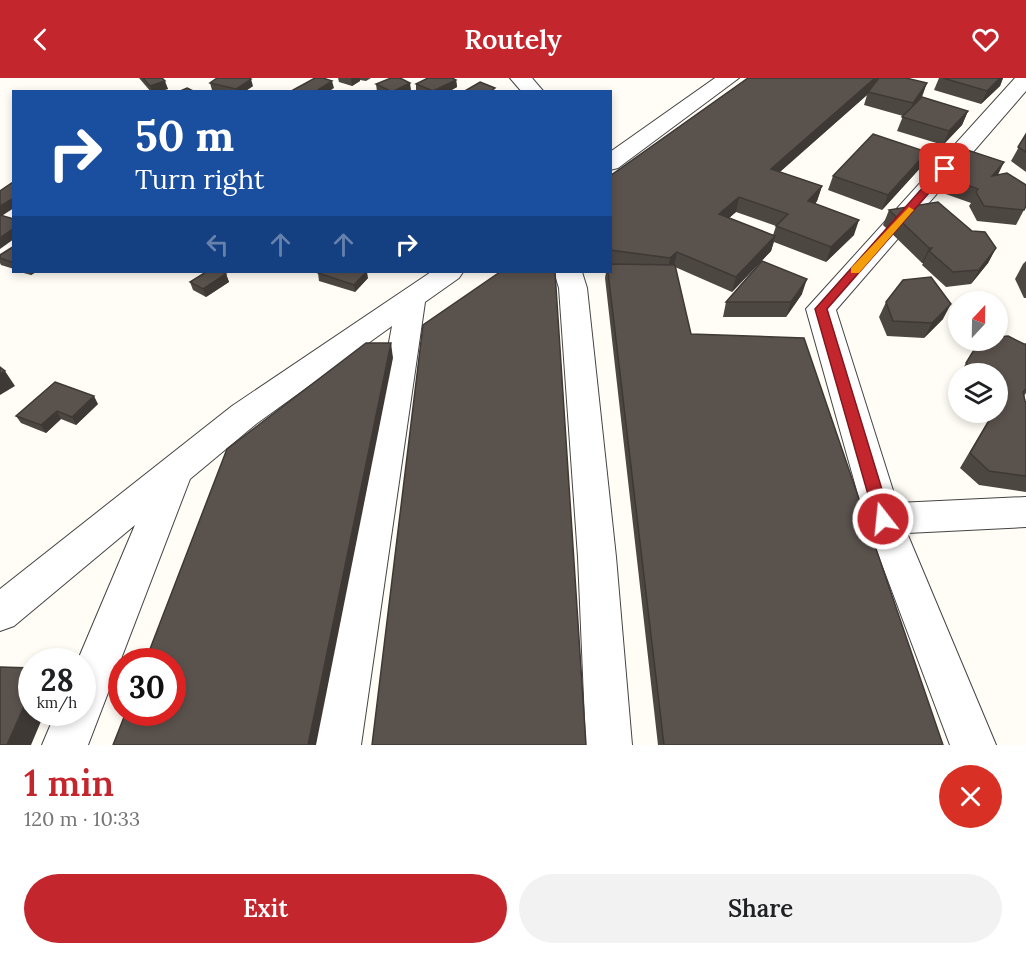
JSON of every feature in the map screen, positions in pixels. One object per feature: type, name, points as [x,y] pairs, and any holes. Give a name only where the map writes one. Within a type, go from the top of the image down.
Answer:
[{"type":"street","points":[[520,78],[532,90]]},
{"type":"street","points":[[612,162],[729,78]]},
{"type":"street","points":[[973,745],[883,519],[821,309],[1025,80]]},
{"type":"street","points":[[0,613],[244,416],[446,273]]},
{"type":"street","points":[[567,273],[573,288],[609,745]]},
{"type":"street","points":[[338,745],[412,296]]},
{"type":"street","points":[[96,666],[174,472]]},
{"type":"street","points":[[883,519],[1026,512]]},
{"type":"street","points":[[65,745],[72,726]]},
{"type":"building","points":[[143,78],[162,78],[165,81],[150,86]]},
{"type":"building","points":[[217,78],[251,79],[236,89],[210,83]]},
{"type":"building","points":[[315,78],[332,81],[318,90],[293,90]]},
{"type":"building","points":[[391,78],[400,78],[410,83],[396,90],[388,90],[376,84]]},
{"type":"building","points":[[428,78],[456,80],[435,90],[416,84]]},
{"type":"building","points":[[748,78],[875,78],[771,169],[822,186],[808,201],[859,220],[831,247],[776,226],[788,214],[739,197],[719,214],[775,236],[736,277],[677,252],[670,258],[612,250],[612,175]]},
{"type":"building","points":[[879,78],[906,78],[927,83],[913,103],[868,92]]},
{"type":"building","points":[[943,78],[1000,78],[987,91]]},
{"type":"building","points":[[480,82],[495,88],[492,90],[466,90]]},
{"type":"building","points":[[922,97],[968,111],[949,131],[902,117]]},
{"type":"building","points":[[873,134],[927,152],[888,195],[833,176]]},
{"type":"building","points":[[1026,134],[1026,152],[1018,147]]},
{"type":"building","points":[[958,147],[1004,162],[992,176],[1007,173],[1026,185],[1024,210],[984,206],[976,192],[978,189],[932,172]]},
{"type":"building","points":[[12,183],[12,199],[0,206],[0,191]]},
{"type":"building","points":[[938,202],[972,231],[985,232],[996,248],[979,270],[953,272],[929,251],[932,248],[929,248],[889,210]]},
{"type":"building","points":[[0,215],[12,218],[12,229],[0,238]]},
{"type":"building","points":[[12,247],[12,262],[0,258],[0,255]]},
{"type":"building","points":[[762,261],[807,279],[791,302],[726,302]]},
{"type":"building","points":[[612,264],[675,265],[691,334],[804,338],[943,745],[664,745],[608,273],[612,273]]},
{"type":"building","points":[[204,273],[226,274],[203,289],[190,282]]},
{"type":"building","points":[[318,273],[365,273],[354,285]]},
{"type":"building","points":[[499,273],[555,273],[586,745],[372,745],[423,325]]},
{"type":"building","points":[[931,277],[948,300],[948,307],[932,323],[893,321],[886,302],[903,280]]},
{"type":"building","points":[[1008,336],[1026,344],[1026,389],[1023,392],[1026,403],[1026,476],[989,471],[970,453],[988,423],[1008,423],[1008,363],[966,363],[973,351],[1008,351]]},
{"type":"building","points":[[366,343],[391,343],[308,745],[113,745],[120,726],[186,726],[186,648],[150,648],[227,449]]},
{"type":"building","points":[[55,382],[94,396],[72,417],[57,411],[41,425],[16,416]]},
{"type":"building","points":[[0,667],[18,668],[18,720],[7,745],[0,745]]},
{"type":"slow traffic","points":[[855,271],[909,210]]},
{"type":"route","points":[[883,519],[821,309],[945,169]]}]
